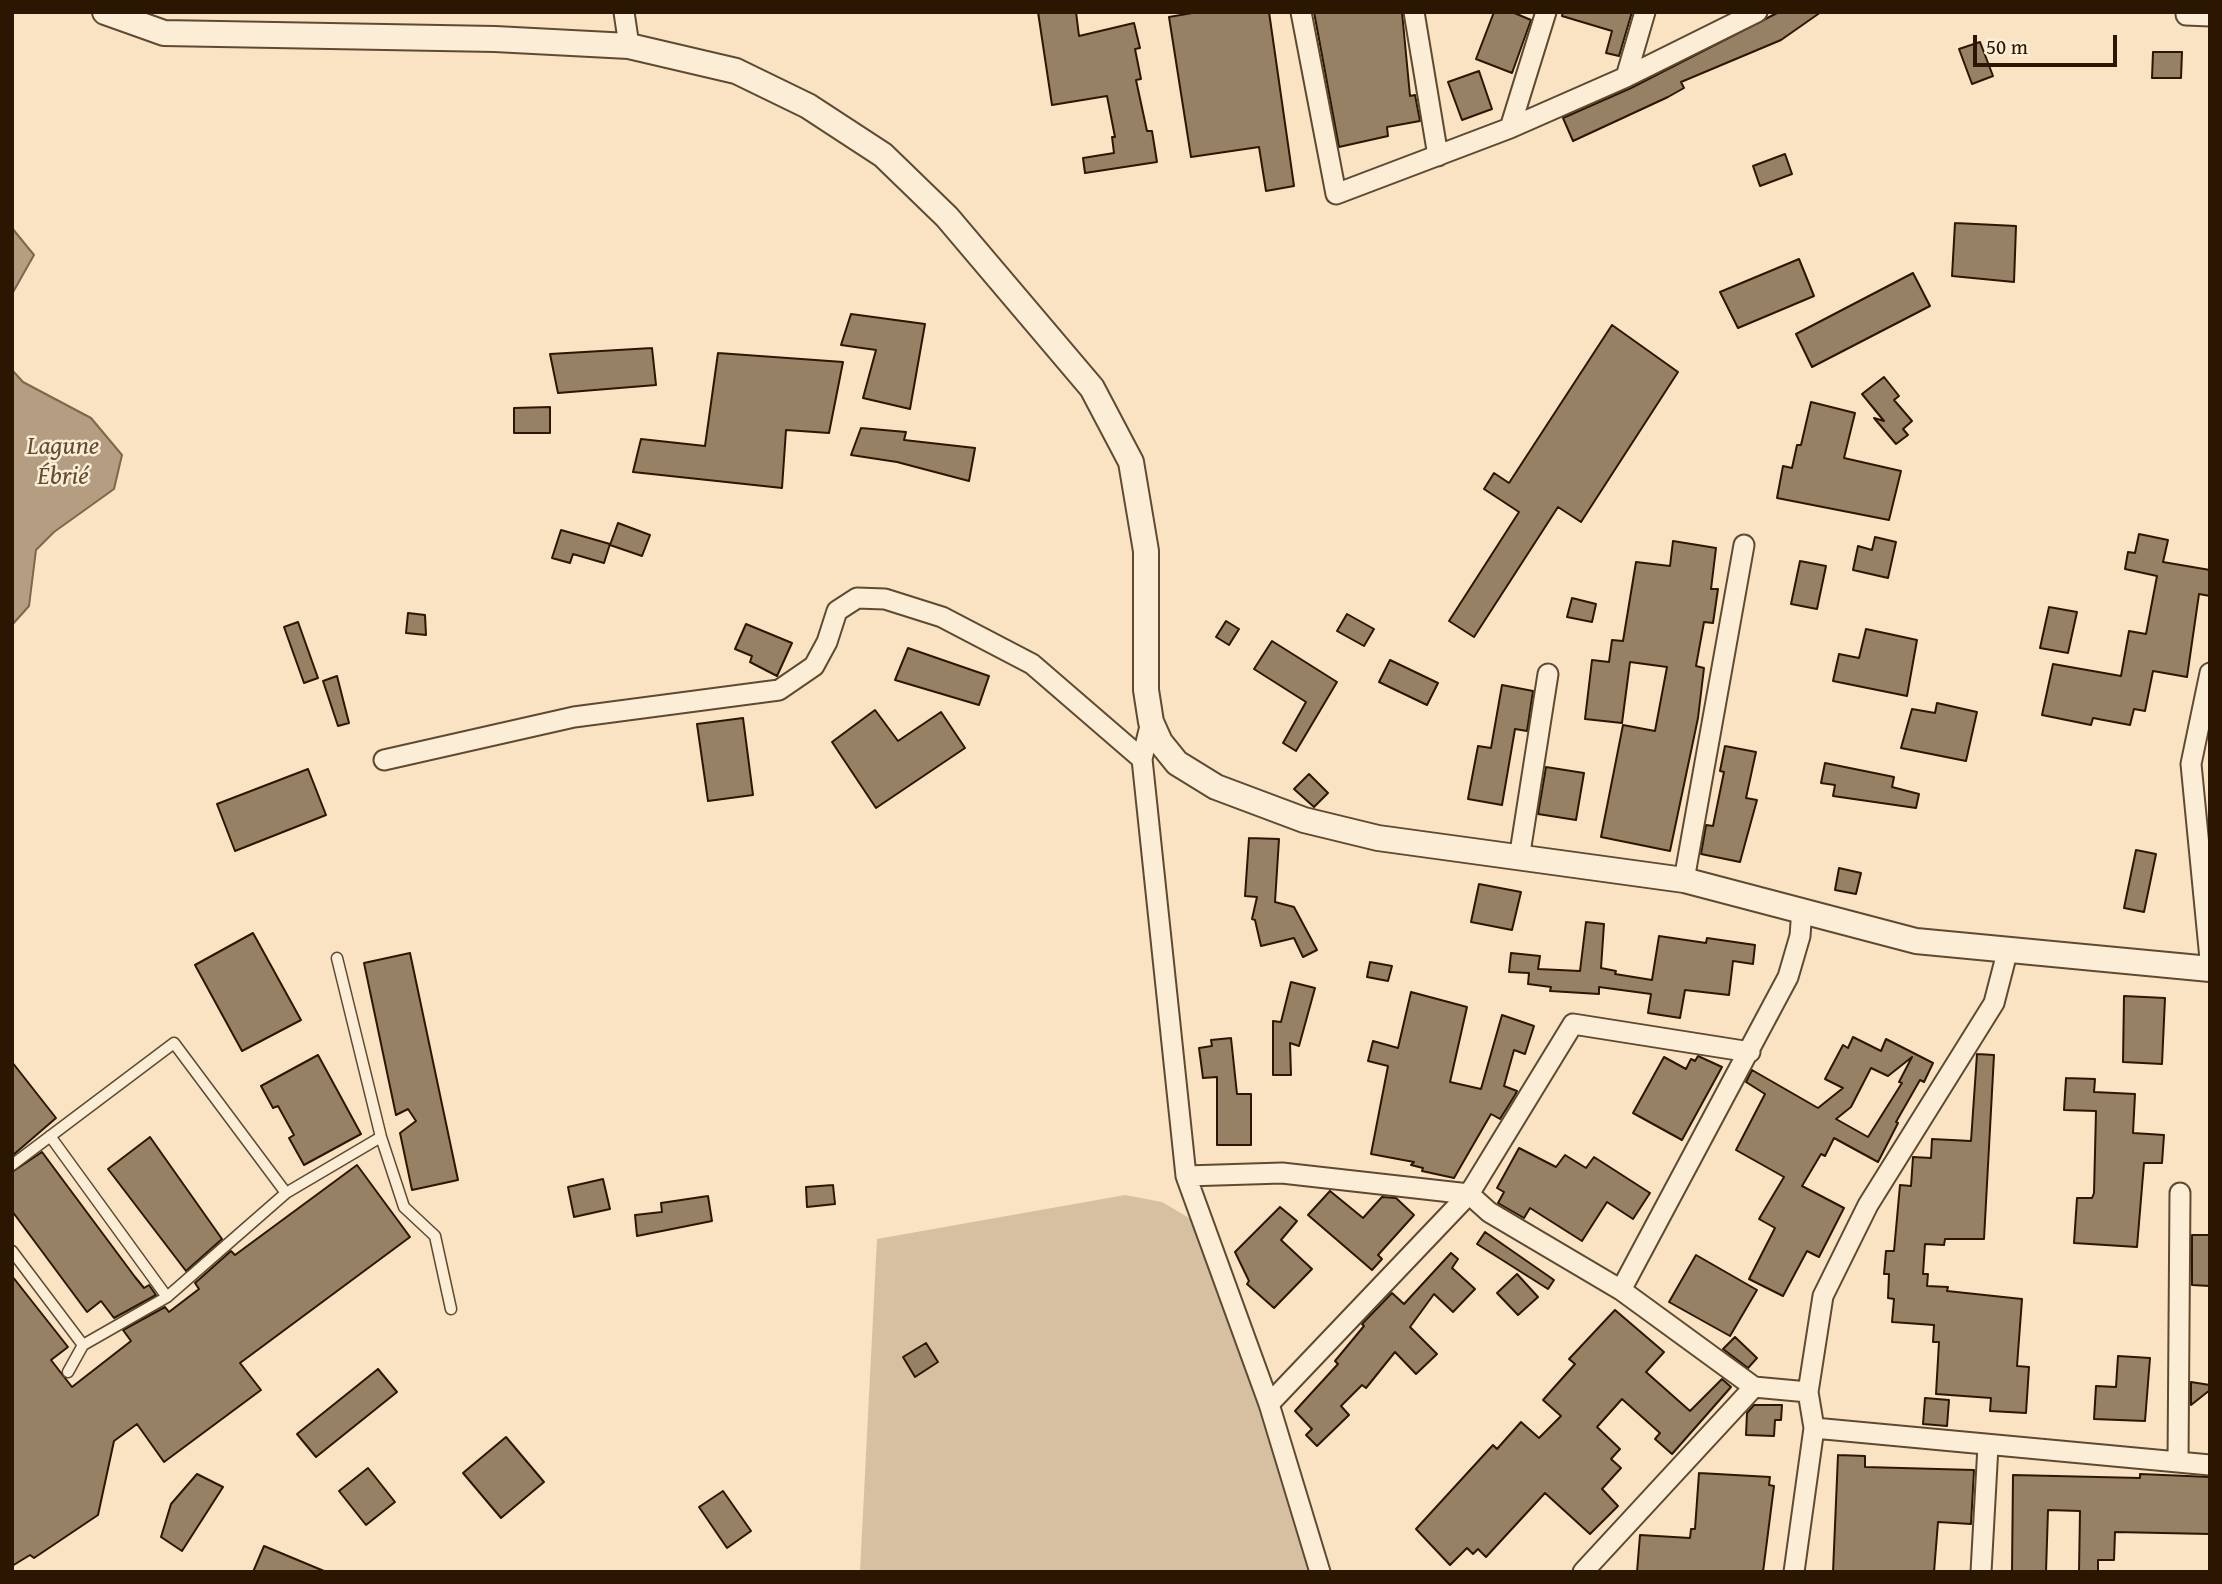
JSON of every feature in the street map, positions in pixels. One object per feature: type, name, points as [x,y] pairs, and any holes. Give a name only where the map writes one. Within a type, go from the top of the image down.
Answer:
[{"type":"street","points":[[105,12],[164,33],[495,39],[629,46],[736,71],[808,106],[883,155],[947,217],[1092,388],[1131,462],[1146,551],[1146,690],[1151,722],[1160,742],[1177,763],[1216,787],[1304,820],[1378,838],[1684,880],[1916,941],[2210,969]]},
{"type":"street","points":[[624,12],[629,46]]},
{"type":"street","points":[[1301,12],[1336,194],[1510,128],[1626,77],[1750,15]]},
{"type":"street","points":[[1414,12],[1438,156]]},
{"type":"street","points":[[1510,128],[1546,12]]},
{"type":"street","points":[[1626,77],[1645,12]]},
{"type":"street","points":[[2186,15],[2210,16]]},
{"type":"street","points":[[1684,880],[1744,545]]},
{"type":"street","points":[[384,760],[574,718],[779,690],[814,666],[828,642],[837,611],[857,598],[885,599],[942,617],[1032,664],[1142,760]]},
{"type":"street","points":[[2210,673],[2191,764],[2210,959]]},
{"type":"street","points":[[1519,859],[1548,674]]},
{"type":"street","points":[[1151,722],[1142,760],[1186,1176],[1269,1404],[1320,1572]]},
{"type":"street","points":[[1621,1290],[1788,977],[1800,936],[1802,909]]},
{"type":"street","points":[[1794,1572],[1814,1428],[1808,1392],[1822,1296],[1867,1205],[1994,1003],[2008,949]]},
{"type":"street","points":[[1269,1404],[1469,1194],[1573,1024],[1750,1052]]},
{"type":"street","points":[[1186,1176],[1282,1173],[1469,1194],[1489,1212],[1621,1290],[1754,1387],[1808,1392]]},
{"type":"street","points":[[2178,1462],[2180,1193]]},
{"type":"street","points":[[1583,1572],[1754,1387]]},
{"type":"street","points":[[1814,1428],[2210,1465]]},
{"type":"street","points":[[1981,1572],[1988,1446]]},
{"type":"lane","points":[[337,958],[381,1137],[404,1207],[435,1236],[450,1310]]},
{"type":"lane","points":[[12,1165],[174,1043],[286,1193]]},
{"type":"lane","points":[[50,1136],[167,1297]]},
{"type":"lane","points":[[68,1372],[83,1345],[167,1297],[286,1193],[381,1137]]},
{"type":"lane","points":[[12,1251],[83,1345]]},
{"type":"shaded area","points":[[1125,1195],[1162,1202],[1191,1219],[1209,1244],[1310,1572],[860,1572],[877,1239]]},
{"type":"water","points":[[12,228],[34,255],[12,294]]},
{"type":"water","name":"Lagune Ébrié","points":[[12,370],[23,382],[91,418],[122,455],[114,489],[54,532],[36,550],[29,606],[12,625]]},
{"type":"building","points":[[1038,12],[1076,12],[1079,36],[1134,23],[1140,48],[1135,49],[1141,79],[1136,80],[1147,131],[1152,131],[1157,162],[1085,173],[1083,158],[1114,153],[1112,137],[1115,137],[1107,96],[1052,105]]},
{"type":"building","points":[[1198,12],[1269,12],[1294,186],[1266,191],[1259,147],[1191,157],[1169,17]]},
{"type":"building","points":[[1314,12],[1402,12],[1410,96],[1415,95],[1420,121],[1387,127],[1388,136],[1339,147]]},
{"type":"building","points":[[1494,12],[1512,12],[1531,20],[1512,73],[1476,59]]},
{"type":"building","points":[[1563,12],[1632,12],[1619,56],[1606,53],[1612,31],[1562,16]]},
{"type":"building","points":[[1779,12],[1821,12],[1781,40],[1681,82],[1684,88],[1668,97],[1573,141],[1563,118],[1631,88]]},
{"type":"building","points":[[1980,42],[1993,76],[1972,84],[1959,49]]},
{"type":"building","points":[[2153,52],[2182,52],[2181,78],[2152,78]]},
{"type":"building","points":[[1479,71],[1492,109],[1462,120],[1448,82]]},
{"type":"building","points":[[1785,154],[1792,174],[1760,186],[1753,166]]},
{"type":"building","points":[[1955,223],[2016,226],[2014,282],[1952,276]]},
{"type":"building","points":[[1799,259],[1814,296],[1738,328],[1720,292]]},
{"type":"building","points":[[1913,273],[1930,306],[1812,367],[1796,334]]},
{"type":"building","points":[[851,314],[925,324],[910,409],[863,398],[876,350],[841,345]]},
{"type":"building","points":[[1612,325],[1678,372],[1581,522],[1558,507],[1474,637],[1449,621],[1519,512],[1484,489],[1494,473],[1509,483]]},
{"type":"building","points":[[652,348],[656,385],[558,393],[550,354]]},
{"type":"building","points":[[718,353],[843,362],[829,433],[786,430],[782,488],[633,472],[641,439],[705,446]]},
{"type":"building","points":[[1884,377],[1899,396],[1894,400],[1912,421],[1903,429],[1908,435],[1896,444],[1874,418],[1884,421],[1862,394]]},
{"type":"building","points":[[1811,402],[1855,413],[1844,458],[1901,471],[1889,520],[1777,498],[1783,466],[1792,468],[1797,445],[1801,445]]},
{"type":"building","points":[[550,407],[550,433],[514,433],[514,408]]},
{"type":"building","points":[[861,428],[906,432],[904,440],[975,448],[969,481],[897,462],[851,455]]},
{"type":"building","points":[[618,523],[650,535],[642,556],[610,545]]},
{"type":"building","points":[[561,530],[610,544],[604,563],[573,554],[570,563],[552,558]]},
{"type":"building","points":[[2139,534],[2168,540],[2163,562],[2210,570],[2210,596],[2199,594],[2187,677],[2153,671],[2145,711],[2134,709],[2130,725],[2093,718],[2091,725],[2042,715],[2053,664],[2121,676],[2129,631],[2146,634],[2157,576],[2125,569],[2128,552],[2135,553]]},
{"type":"building","points":[[1875,537],[1896,542],[1888,578],[1853,570],[1858,546],[1872,550]]},
{"type":"building","points":[[1673,541],[1716,548],[1711,589],[1718,589],[1713,623],[1704,622],[1696,666],[1704,668],[1698,718],[1670,851],[1601,837],[1623,725],[1655,731],[1667,667],[1630,662],[1622,723],[1585,719],[1592,660],[1609,662],[1612,640],[1623,641],[1636,562],[1670,566]]},
{"type":"building","points":[[1800,561],[1826,566],[1817,609],[1791,604]]},
{"type":"building","points":[[1572,598],[1596,604],[1592,622],[1567,617]]},
{"type":"building","points":[[2049,607],[2077,612],[2068,653],[2040,648]]},
{"type":"building","points":[[408,613],[425,615],[426,635],[406,633]]},
{"type":"building","points":[[1347,614],[1374,629],[1364,646],[1337,631]]},
{"type":"building","points":[[1226,621],[1239,629],[1229,645],[1216,637]]},
{"type":"building","points":[[298,622],[318,678],[304,683],[284,627]]},
{"type":"building","points":[[746,624],[792,643],[777,676],[750,662],[752,656],[735,649]]},
{"type":"building","points":[[1866,629],[1917,640],[1907,696],[1833,681],[1839,654],[1859,658]]},
{"type":"building","points":[[1272,641],[1337,682],[1296,751],[1283,743],[1306,702],[1254,669]]},
{"type":"building","points":[[908,648],[989,676],[979,705],[895,680]]},
{"type":"building","points":[[1390,660],[1438,683],[1427,705],[1379,682]]},
{"type":"building","points":[[337,676],[349,723],[338,726],[323,681]]},
{"type":"building","points":[[1502,685],[1533,691],[1527,731],[1515,729],[1502,805],[1468,799],[1478,746],[1491,748]]},
{"type":"building","points":[[1937,703],[1977,712],[1966,761],[1901,748],[1912,709],[1935,713]]},
{"type":"building","points":[[875,710],[898,741],[941,712],[965,748],[876,808],[832,742]]},
{"type":"building","points":[[743,718],[753,795],[708,801],[697,724]]},
{"type":"building","points":[[1725,746],[1756,752],[1746,798],[1757,800],[1740,862],[1701,854],[1706,825],[1713,826],[1724,772],[1720,771]]},
{"type":"building","points":[[1825,763],[1894,777],[1892,787],[1919,794],[1916,808],[1833,796],[1835,785],[1821,783]]},
{"type":"building","points":[[1546,767],[1584,773],[1576,820],[1538,814]]},
{"type":"building","points":[[308,769],[326,815],[235,851],[217,804]]},
{"type":"building","points":[[1309,774],[1328,793],[1314,807],[1294,789]]},
{"type":"building","points":[[1249,838],[1279,839],[1275,902],[1294,907],[1317,950],[1303,957],[1294,938],[1261,946],[1255,920],[1252,919],[1257,897],[1245,896]]},
{"type":"building","points":[[2136,850],[2156,854],[2144,912],[2124,908]]},
{"type":"building","points":[[1839,868],[1861,873],[1856,894],[1835,890]]},
{"type":"building","points":[[1479,884],[1521,892],[1512,930],[1471,922]]},
{"type":"building","points":[[1586,922],[1604,924],[1601,968],[1616,971],[1615,974],[1652,980],[1659,936],[1706,943],[1707,938],[1755,945],[1753,964],[1733,961],[1729,995],[1685,990],[1680,1018],[1648,1013],[1651,994],[1599,987],[1599,994],[1550,991],[1551,987],[1528,984],[1529,973],[1509,972],[1511,953],[1540,956],[1538,969],[1580,971]]},
{"type":"building","points":[[253,933],[301,1020],[242,1051],[195,965]]},
{"type":"building","points":[[410,953],[458,1180],[412,1190],[400,1133],[416,1121],[408,1109],[396,1115],[364,963]]},
{"type":"building","points":[[1370,962],[1392,966],[1388,981],[1367,977]]},
{"type":"building","points":[[1291,982],[1315,988],[1299,1046],[1290,1043],[1291,1075],[1273,1075],[1273,1021],[1281,1022]]},
{"type":"building","points":[[1411,992],[1467,1007],[1450,1082],[1481,1089],[1502,1015],[1534,1026],[1525,1054],[1514,1050],[1504,1086],[1517,1091],[1515,1095],[1500,1119],[1491,1114],[1454,1178],[1422,1171],[1423,1168],[1411,1165],[1414,1162],[1371,1154],[1388,1066],[1368,1061],[1373,1041],[1398,1048]]},
{"type":"building","points":[[2124,996],[2165,998],[2162,1064],[2123,1062]]},
{"type":"building","points":[[1853,1037],[1881,1051],[1886,1039],[1933,1063],[1924,1082],[1920,1080],[1896,1122],[1898,1123],[1878,1162],[1834,1138],[1825,1156],[1821,1154],[1802,1186],[1844,1208],[1819,1257],[1807,1251],[1783,1296],[1749,1279],[1775,1228],[1759,1219],[1784,1177],[1736,1150],[1765,1094],[1746,1082],[1752,1070],[1818,1108],[1843,1088],[1825,1079],[1843,1045],[1848,1048]],"holes":[[[1912,1057],[1899,1082],[1902,1083],[1868,1137],[1836,1119],[1851,1107],[1871,1068],[1888,1076]]]},
{"type":"building","points":[[1231,1038],[1237,1094],[1251,1094],[1251,1145],[1217,1145],[1217,1077],[1203,1078],[1199,1048],[1212,1046],[1211,1040]]},
{"type":"building","points":[[1977,1054],[1994,1055],[1984,1239],[1945,1239],[1944,1245],[1925,1244],[1923,1274],[1928,1274],[1927,1286],[1948,1287],[1947,1291],[2022,1299],[2017,1366],[2029,1367],[2026,1413],[1990,1411],[1991,1398],[1936,1394],[1939,1342],[1933,1342],[1934,1325],[1892,1322],[1894,1299],[1888,1298],[1889,1274],[1884,1274],[1886,1251],[1894,1251],[1900,1185],[1911,1186],[1913,1157],[1931,1158],[1932,1139],[1971,1141]]},
{"type":"building","points":[[318,1055],[361,1134],[304,1165],[289,1138],[294,1135],[278,1106],[273,1108],[261,1086]]},
{"type":"building","points":[[1698,1056],[1722,1067],[1682,1140],[1633,1113],[1664,1057],[1686,1069],[1691,1059],[1695,1061]]},
{"type":"building","points":[[12,1062],[56,1118],[12,1156]]},
{"type":"building","points":[[2066,1078],[2095,1079],[2094,1092],[2135,1094],[2133,1133],[2164,1135],[2162,1163],[2144,1163],[2137,1247],[2074,1243],[2077,1198],[2092,1198],[2094,1193],[2096,1111],[2064,1110]]},
{"type":"building","points":[[150,1137],[222,1239],[186,1271],[108,1169]]},
{"type":"building","points":[[1519,1148],[1556,1167],[1565,1155],[1586,1168],[1594,1157],[1650,1193],[1633,1219],[1607,1202],[1582,1241],[1530,1208],[1524,1218],[1498,1203],[1504,1192],[1497,1188]]},
{"type":"building","points":[[42,1152],[135,1277],[144,1288],[149,1285],[156,1295],[114,1318],[101,1301],[87,1312],[12,1211],[12,1172]]},
{"type":"building","points":[[357,1165],[410,1237],[240,1363],[261,1390],[164,1462],[137,1424],[114,1441],[98,1515],[34,1558],[30,1555],[12,1566],[12,1276],[68,1347],[51,1360],[72,1387],[131,1341],[123,1330],[165,1307],[169,1312],[199,1289],[195,1283],[231,1251],[235,1255]]},
{"type":"building","points":[[603,1179],[610,1209],[574,1217],[568,1187]]},
{"type":"building","points":[[833,1185],[835,1204],[807,1207],[806,1187]]},
{"type":"building","points":[[1330,1191],[1363,1218],[1382,1197],[1396,1198],[1414,1215],[1378,1255],[1382,1259],[1372,1270],[1308,1215]]},
{"type":"building","points":[[708,1196],[712,1221],[637,1236],[635,1215],[662,1212],[661,1203]]},
{"type":"building","points":[[1280,1207],[1297,1221],[1281,1240],[1312,1269],[1274,1308],[1247,1284],[1249,1281],[1235,1252]]},
{"type":"building","points":[[1485,1232],[1554,1280],[1548,1289],[1477,1244]]},
{"type":"building","points":[[2192,1235],[2210,1235],[2210,1286],[2192,1285]]},
{"type":"building","points":[[1451,1253],[1458,1259],[1452,1268],[1475,1289],[1453,1312],[1434,1294],[1410,1327],[1437,1354],[1416,1374],[1395,1352],[1366,1388],[1362,1385],[1341,1406],[1349,1415],[1317,1446],[1306,1435],[1312,1429],[1295,1411],[1338,1364],[1335,1361],[1364,1326],[1362,1324],[1392,1293],[1404,1304]]},
{"type":"building","points":[[1696,1255],[1757,1290],[1730,1336],[1669,1302]]},
{"type":"building","points":[[1517,1274],[1538,1297],[1518,1315],[1497,1293]]},
{"type":"building","points":[[1615,1310],[1664,1352],[1646,1372],[1690,1411],[1722,1379],[1731,1387],[1672,1454],[1655,1439],[1660,1433],[1622,1399],[1597,1427],[1620,1449],[1611,1459],[1621,1468],[1602,1489],[1618,1506],[1590,1534],[1545,1493],[1486,1557],[1478,1549],[1473,1554],[1467,1548],[1450,1565],[1416,1529],[1493,1445],[1497,1449],[1521,1422],[1539,1438],[1561,1416],[1543,1400],[1575,1364],[1569,1359]]},
{"type":"building","points":[[1735,1337],[1757,1358],[1748,1368],[1723,1349]]},
{"type":"building","points":[[926,1343],[938,1362],[915,1377],[903,1357]]},
{"type":"building","points":[[2118,1356],[2150,1358],[2145,1421],[2094,1419],[2096,1386],[2116,1387]]},
{"type":"building","points":[[378,1369],[397,1392],[316,1457],[297,1434]]},
{"type":"building","points":[[2191,1382],[2210,1385],[2210,1390],[2191,1405]]},
{"type":"building","points":[[1925,1398],[1949,1400],[1947,1426],[1923,1424]]},
{"type":"building","points":[[1754,1405],[1782,1405],[1781,1420],[1775,1420],[1774,1436],[1746,1435],[1747,1413]]},
{"type":"building","points":[[506,1437],[544,1482],[501,1518],[463,1473]]},
{"type":"building","points":[[1838,1455],[1865,1456],[1865,1467],[1974,1470],[1971,1524],[1938,1522],[1934,1572],[1833,1572]]},
{"type":"building","points":[[368,1468],[395,1502],[366,1525],[339,1491]]},
{"type":"building","points":[[1699,1473],[1770,1477],[1769,1485],[1774,1486],[1763,1572],[1637,1572],[1640,1535],[1690,1538],[1691,1529],[1695,1529]]},
{"type":"building","points":[[197,1474],[223,1487],[182,1551],[161,1537],[171,1504]]},
{"type":"building","points":[[2140,1474],[2210,1477],[2210,1534],[2115,1532],[2114,1560],[2098,1560],[2098,1572],[2079,1572],[2080,1511],[2048,1510],[2046,1572],[2012,1572],[2013,1475],[2140,1478]]},
{"type":"building","points":[[723,1491],[751,1531],[727,1548],[699,1507]]},
{"type":"building","points":[[264,1546],[324,1571],[324,1572],[253,1572]]}]
